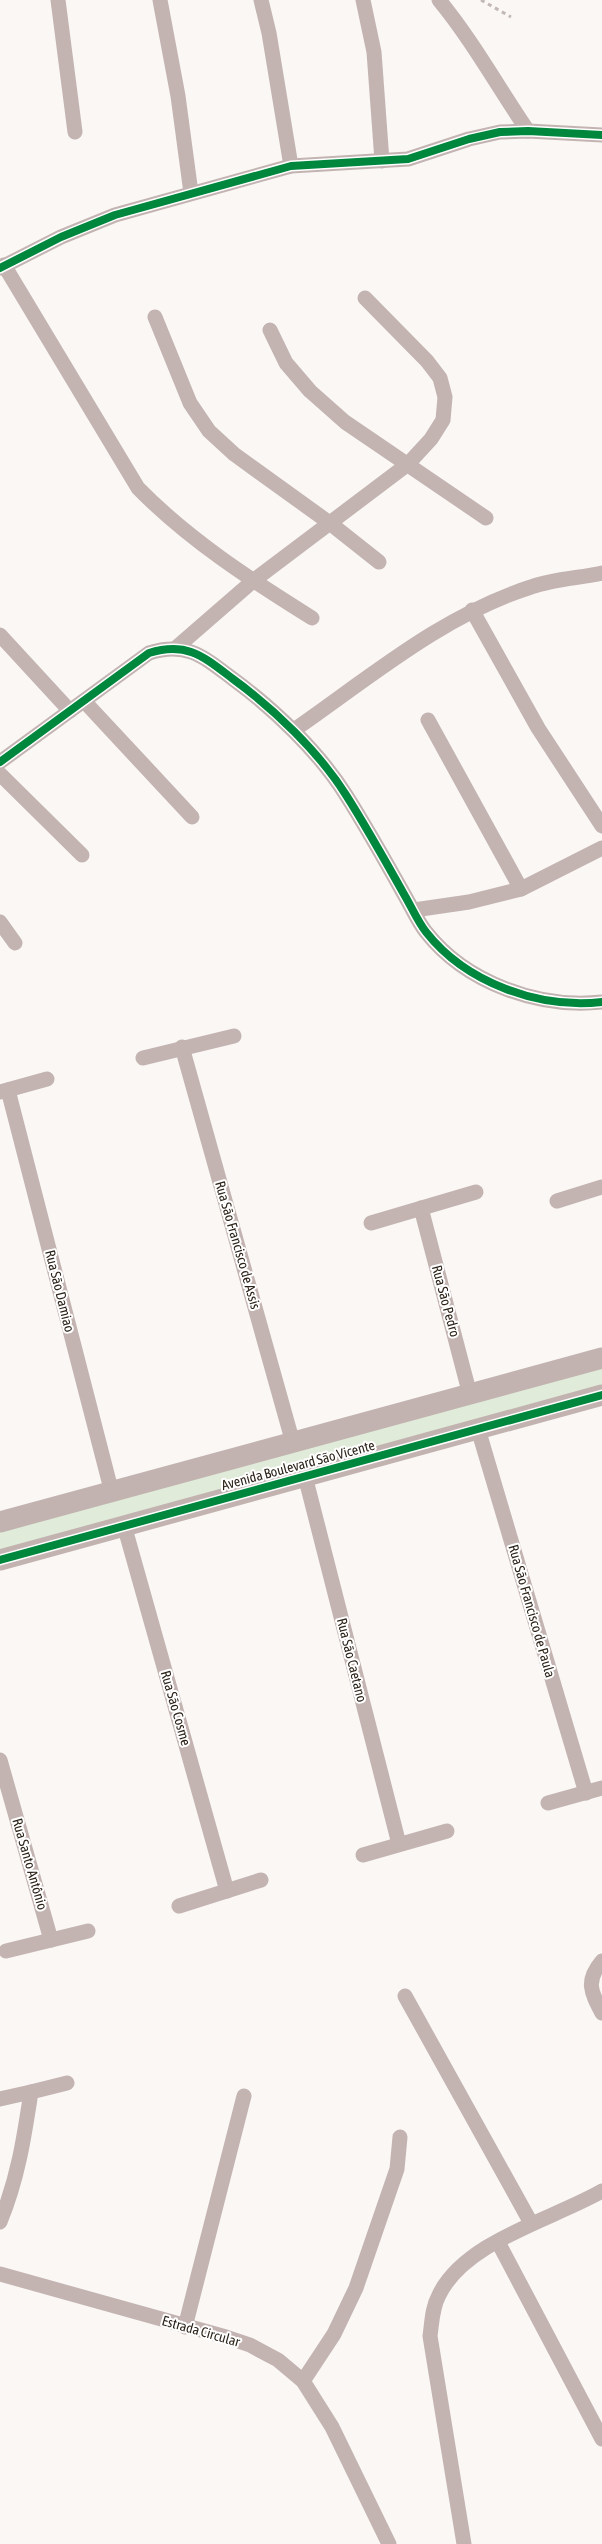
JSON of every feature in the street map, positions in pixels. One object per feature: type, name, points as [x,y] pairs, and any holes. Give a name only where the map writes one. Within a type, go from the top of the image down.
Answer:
[{"type":"street","points":[[58,0],[75,132]]},
{"type":"street","points":[[160,0],[178,96],[192,193]]},
{"type":"street","points":[[261,0],[269,33],[291,166]]},
{"type":"street","points":[[363,0],[374,52],[382,161]]},
{"type":"street","points":[[439,0],[462,28],[478,58],[528,131]]},
{"type":"street","points":[[312,618],[253,581],[162,512],[138,488],[2,267],[61,237],[115,215],[291,166],[408,159],[469,139],[500,132],[528,131],[602,135]]},
{"type":"street","points":[[177,647],[253,581],[408,464],[431,439],[443,420],[446,397],[440,378],[427,360],[365,298]]},
{"type":"street","points":[[156,317],[190,403],[209,431],[234,454],[331,524],[379,562]]},
{"type":"street","points":[[270,330],[286,363],[310,391],[345,422],[486,518]]},
{"type":"street","points":[[294,730],[407,652],[472,610],[532,586],[602,574]]},
{"type":"street","points":[[472,610],[538,728],[602,826]]},
{"type":"street","points":[[0,635],[70,711]]},
{"type":"street","points":[[0,762],[138,659],[162,649],[177,647],[209,661],[250,691],[294,730],[346,793],[426,932],[458,962],[490,983],[531,997],[563,1002],[602,1002]]},
{"type":"street","points":[[84,701],[192,817]]},
{"type":"street","points":[[428,720],[521,889]]},
{"type":"street","points":[[0,774],[82,855]]},
{"type":"street","points":[[414,910],[469,902],[521,889],[602,848]]},
{"type":"street","points":[[0,922],[15,943]]},
{"type":"street","points":[[143,1058],[234,1036]]},
{"type":"street","name":"Rua Sāo Francisco de Assis","points":[[182,1048],[293,1443]]},
{"type":"street","points":[[4,1091],[47,1079]]},
{"type":"street","name":"Rua Sāo Damiao","points":[[4,1091],[112,1493]]},
{"type":"street","points":[[557,1202],[602,1187]]},
{"type":"street","points":[[371,1223],[476,1192]]},
{"type":"street","name":"Rua Sāo Pedro","points":[[421,1208],[470,1395]]},
{"type":"street","name":"Avenida Boulevard São Vicente","points":[[0,1522],[602,1358]]},
{"type":"street","name":"Avenida Boulevard São Vicente","points":[[0,1560],[602,1395]]},
{"type":"street","name":"Rua Sāo Francisco de Paula","points":[[478,1429],[586,1793]]},
{"type":"street","name":"Rua Sāo Caetano","points":[[305,1476],[400,1844]]},
{"type":"street","name":"Rua Sāo Cosme","points":[[124,1526],[227,1891]]},
{"type":"street","name":"Rua Santo Antônio","points":[[0,1760],[51,1940]]},
{"type":"street","points":[[548,1803],[602,1788]]},
{"type":"street","points":[[363,1855],[447,1830]]},
{"type":"street","points":[[179,1906],[261,1880]]},
{"type":"street","points":[[6,1951],[88,1931]]},
{"type":"street","points":[[602,1961],[593,1971],[590,1985],[602,2013]]},
{"type":"street","points":[[405,1996],[531,2223]]},
{"type":"street","points":[[0,2099],[67,2083]]},
{"type":"street","points":[[0,2222],[13,2191],[19,2167],[31,2092]]},
{"type":"street","points":[[185,2327],[244,2096]]},
{"type":"street","points":[[303,2380],[334,2334],[356,2288],[397,2169],[400,2137]]},
{"type":"street","points":[[464,2544],[430,2336],[432,2314],[439,2295],[450,2278],[465,2263],[498,2242],[531,2223],[600,2197]]},
{"type":"street","points":[[498,2242],[602,2439]]},
{"type":"street","name":"Estrada Circular","points":[[0,2277],[250,2345],[278,2360],[303,2380],[332,2428],[389,2544]]},
{"type":"path","points":[[481,0],[510,17]]},
{"type":"green space","points":[[602,1362],[602,1386],[0,1558],[0,1527]]},
{"type":"cycle path","points":[[0,268],[61,237],[115,215],[291,166],[408,159],[469,139],[500,132],[528,131],[602,135]]},
{"type":"cycle path","points":[[0,762],[149,653],[174,649],[194,653],[213,664],[249,691],[295,732],[323,763],[346,795],[384,858],[420,924],[442,950],[462,965],[505,989],[554,1001],[602,1002]]},
{"type":"cycle path","points":[[0,1560],[602,1395]]}]
